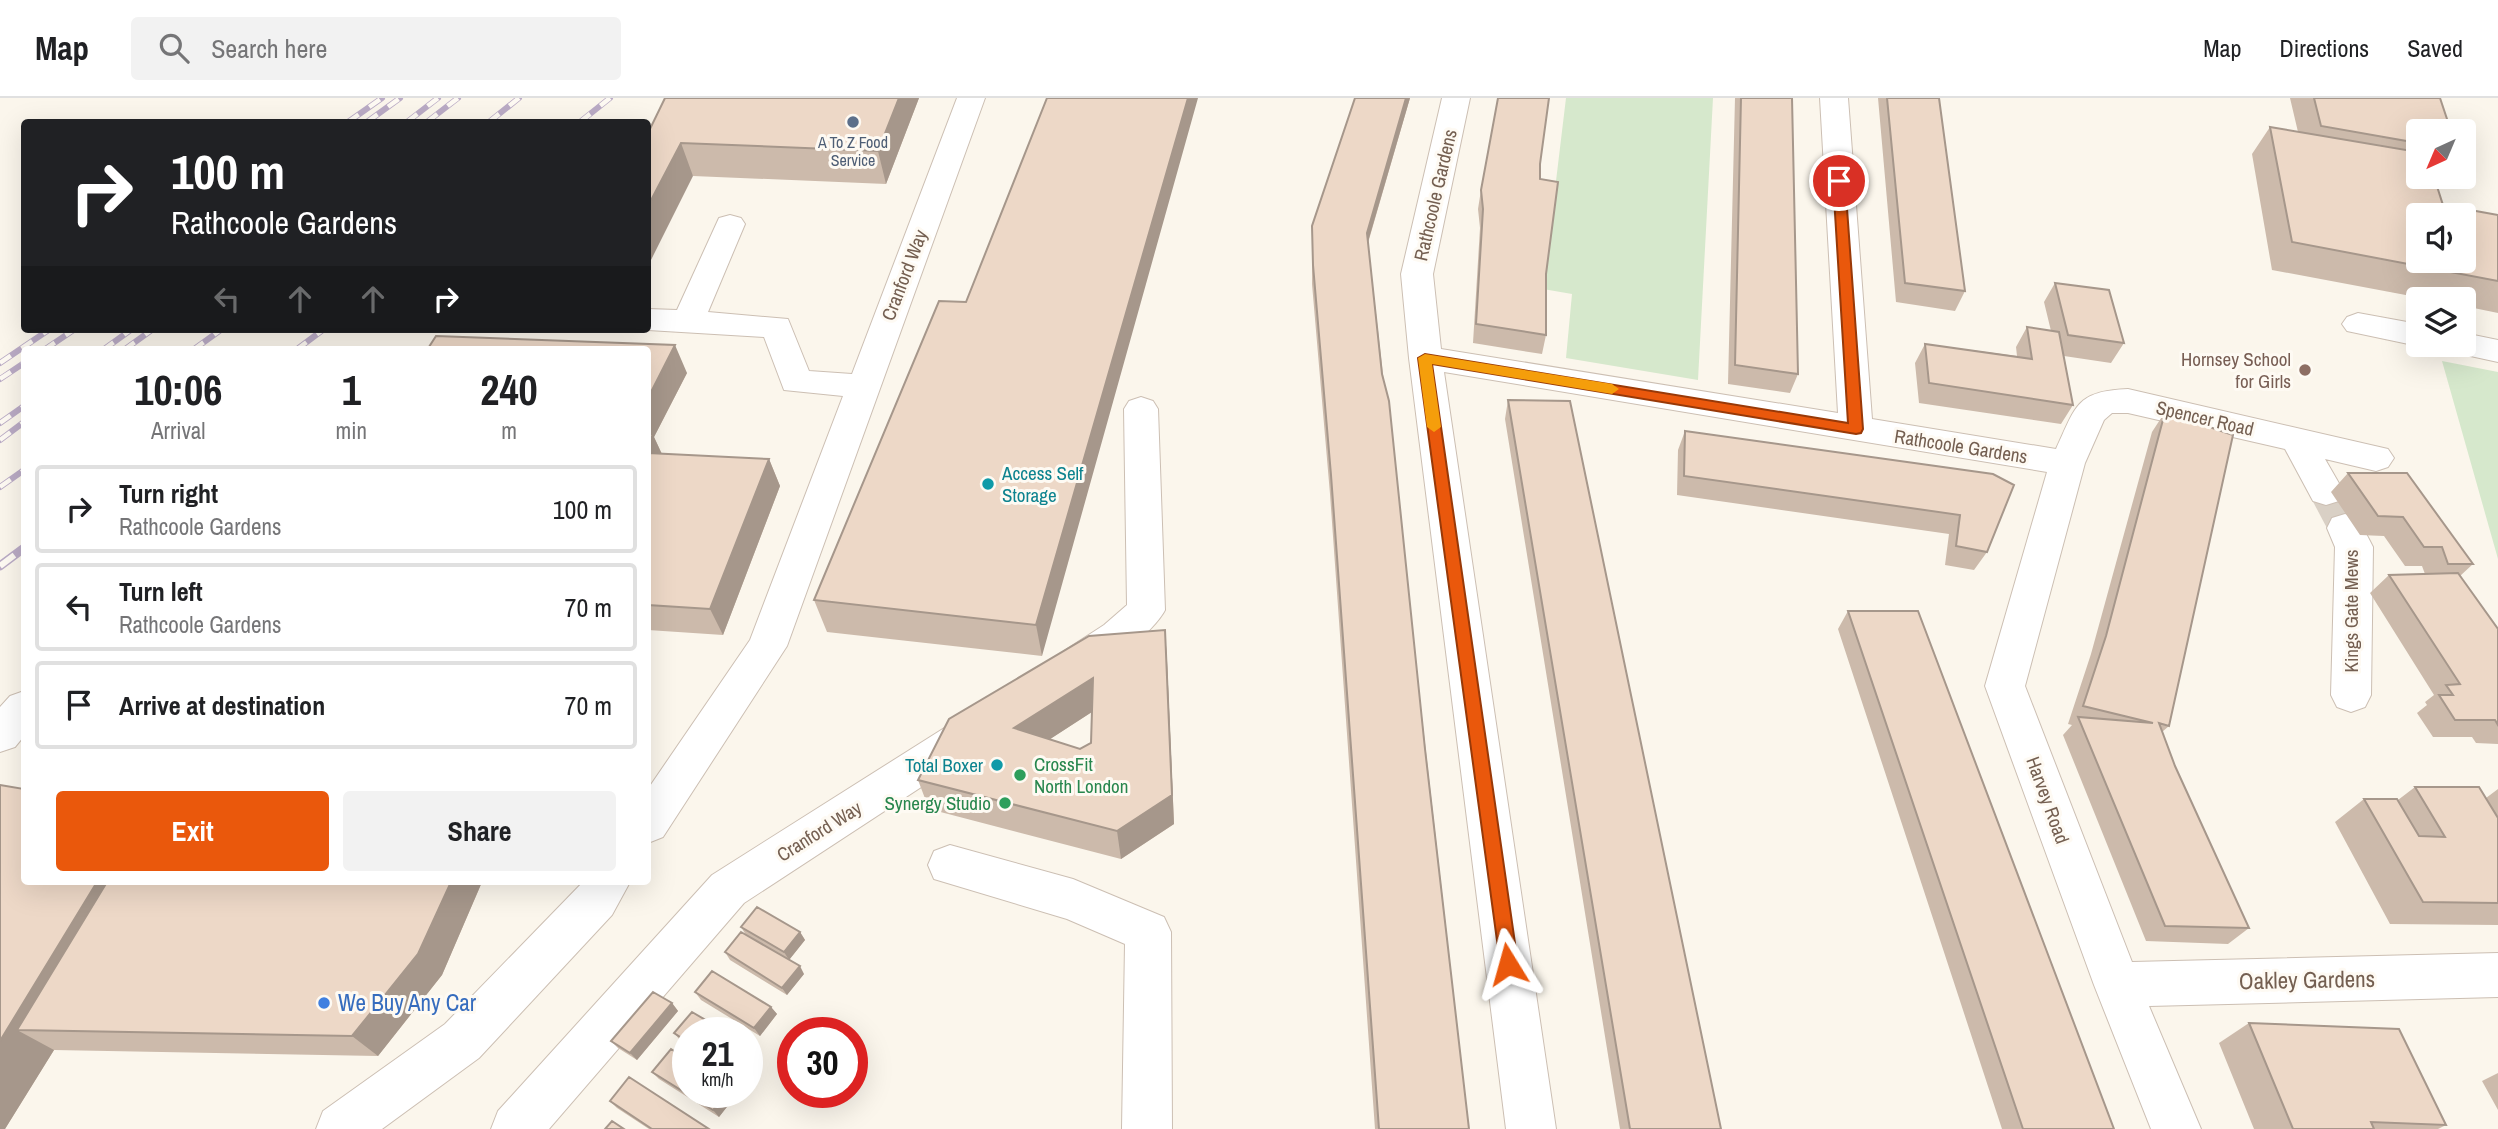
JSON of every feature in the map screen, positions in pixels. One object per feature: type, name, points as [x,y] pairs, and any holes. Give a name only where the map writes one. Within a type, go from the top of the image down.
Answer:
[{"type":"street","name":"Cranford Way","points":[[651,820],[767,646],[971,98]]},
{"type":"street","name":"Rathcoole Gardens","points":[[1456,98],[1417,274],[1425,358],[2067,463]]},
{"type":"street","points":[[1834,98],[1856,429]]},
{"type":"street","points":[[688,321],[730,224]]},
{"type":"street","points":[[651,319],[777,327],[796,382],[862,386]]},
{"type":"street","points":[[2358,324],[2406,333]]},
{"type":"street","points":[[2476,346],[2498,351]]},
{"type":"street","points":[[1425,358],[1531,1129]]},
{"type":"street","name":"Spencer Road","points":[[2067,463],[2090,413],[2104,402],[2128,401],[2376,458]]},
{"type":"street","points":[[1049,681],[1118,636],[1146,610],[1141,409]]},
{"type":"street","points":[[2297,439],[2326,492]]},
{"type":"street","name":"Harvey Road","points":[[2067,463],[2005,686],[2117,985],[2176,1129]]},
{"type":"street","name":"Kings Gate Mews","points":[[2345,528],[2354,547],[2351,695]]},
{"type":"street","name":"Cranford Way","points":[[516,1129],[728,889],[1004,711]]},
{"type":"street","points":[[950,865],[1073,900],[1148,932],[1147,1129]]},
{"type":"street","points":[[341,1129],[462,1041],[596,900],[606,885]]},
{"type":"street","name":"Oakley Gardens","points":[[2117,985],[2498,975]]},
{"type":"green space","points":[[1566,98],[1713,98],[1698,380],[1566,358],[1572,294],[1543,289]]},
{"type":"green space","points":[[2442,361],[2498,372],[2498,559]]},
{"type":"building","points":[[665,98],[899,98],[878,151],[681,143],[651,200],[651,127]]},
{"type":"building","name":"Access Self Storage","points":[[1047,98],[1188,98],[1036,625],[814,600],[939,301],[966,302]]},
{"type":"building","points":[[1355,98],[1406,98],[1367,233],[1382,374],[1389,401],[1425,749],[1469,1129],[1379,1129],[1312,226]]},
{"type":"building","points":[[1498,98],[1549,98],[1540,179],[1558,182],[1546,274],[1546,335],[1476,324],[1483,209],[1481,190]]},
{"type":"building","points":[[1741,98],[1792,98],[1798,374],[1735,365]]},
{"type":"building","points":[[1887,98],[1939,98],[1965,291],[1905,283]]},
{"type":"building","points":[[2314,98],[2440,98],[2447,119],[2406,119],[2406,141],[2321,126]]},
{"type":"building","points":[[2270,127],[2406,150],[2406,189],[2438,189],[2442,203],[2406,203],[2406,264],[2292,242]]},
{"type":"building","points":[[2476,211],[2498,215],[2498,281],[2456,273],[2476,273]]},
{"type":"building","points":[[2055,283],[2109,290],[2124,343],[2068,335]]},
{"type":"building","points":[[2027,327],[2059,332],[2073,405],[1929,383],[1925,344],[2032,359]]},
{"type":"building","points":[[436,336],[675,345],[651,392],[651,346],[430,346]]},
{"type":"building","points":[[1508,400],[1570,401],[1721,1129],[1630,1129]]},
{"type":"building","points":[[2165,412],[2233,435],[2169,726],[2159,723],[2175,766],[2249,928],[2165,926],[2078,717],[2153,723],[2083,706],[2106,636]]},
{"type":"building","points":[[1685,431],[1993,474],[2014,485],[1987,552],[1956,546],[1960,515],[1684,476]]},
{"type":"building","points":[[651,453],[769,459],[710,609],[651,605]]},
{"type":"building","points":[[2348,473],[2407,473],[2473,564],[2448,564],[2442,547],[2424,547],[2403,517],[2378,516]]},
{"type":"building","points":[[2458,573],[2498,629],[2498,725],[2495,720],[2455,720],[2439,695],[2453,695],[2446,685],[2460,684],[2389,575]]},
{"type":"building","points":[[1848,611],[1918,611],[2114,1129],[2023,1129]]},
{"type":"building","name":"Total Boxer","points":[[1165,630],[1172,795],[1117,831],[918,780],[949,719],[1089,636]],"holes":[[[1093,678],[1091,743],[1080,749],[1014,728]]]},
{"type":"building","points":[[0,785],[21,788],[21,885],[95,885],[0,1041]]},
{"type":"building","points":[[2415,787],[2479,787],[2498,818],[2498,903],[2423,902],[2364,799],[2397,799],[2419,836],[2445,837]]},
{"type":"building","points":[[105,885],[450,885],[418,954],[352,1036],[17,1030]]},
{"type":"building","points":[[757,907],[800,932],[784,952],[741,927]]},
{"type":"building","points":[[741,932],[800,966],[782,988],[725,952]]},
{"type":"building","points":[[712,971],[771,1007],[763,1017],[736,1017],[695,992]]},
{"type":"building","points":[[653,992],[672,1003],[630,1053],[611,1041]]},
{"type":"building","points":[[692,1012],[700,1017],[688,1017]]},
{"type":"building","points":[[2249,1023],[2399,1029],[2446,1125],[2371,1122],[2374,1129],[2293,1129]]},
{"type":"building","points":[[671,1049],[672,1050],[672,1084],[652,1072]]},
{"type":"building","points":[[629,1077],[672,1105],[672,1108],[677,1108],[709,1129],[652,1129],[610,1101]]},
{"type":"building","points":[[612,1121],[624,1129],[605,1129]]},
{"type":"tunnel","points":[[2326,492],[2345,528]]},
{"type":"railway","points":[[352,119],[382,98]]},
{"type":"railway","points":[[371,119],[400,98]]},
{"type":"railway","points":[[411,119],[438,98]]},
{"type":"railway","points":[[431,119],[458,98]]},
{"type":"railway","points":[[493,119],[519,98]]},
{"type":"railway","points":[[584,119],[610,98]]},
{"type":"railway","points":[[25,346],[44,333]]},
{"type":"railway","points":[[50,346],[69,333]]},
{"type":"railway","points":[[109,346],[126,333]]},
{"type":"railway","points":[[130,346],[147,333]]},
{"type":"railway","points":[[199,346],[216,333]]},
{"type":"railway","points":[[301,346],[319,333]]},
{"type":"railway","points":[[0,363],[21,349]]},
{"type":"railway","points":[[0,379],[21,365]]},
{"type":"railway","points":[[0,423],[21,408]]},
{"type":"railway","points":[[0,440],[21,424]]},
{"type":"railway","points":[[0,487],[21,472]]},
{"type":"railway","points":[[0,566],[21,550]]},
{"type":"slow traffic","points":[[1434,427],[1425,358],[1612,389]]},
{"type":"place","name":"A To Z Food Service","points":[[853,122]]},
{"type":"place","name":"Hornsey School for Girls","points":[[2305,370]]},
{"type":"place","name":"Access Self Storage","points":[[988,484]]},
{"type":"place","name":"Total Boxer","points":[[997,765]]},
{"type":"place","name":"CrossFit North London","points":[[1020,775]]},
{"type":"place","name":"Synergy Studio","points":[[1005,803]]},
{"type":"place","name":"We Buy Any Car","points":[[324,1003]]},
{"type":"route","points":[[1508,964],[1425,358],[1856,429],[1839,181]]}]
